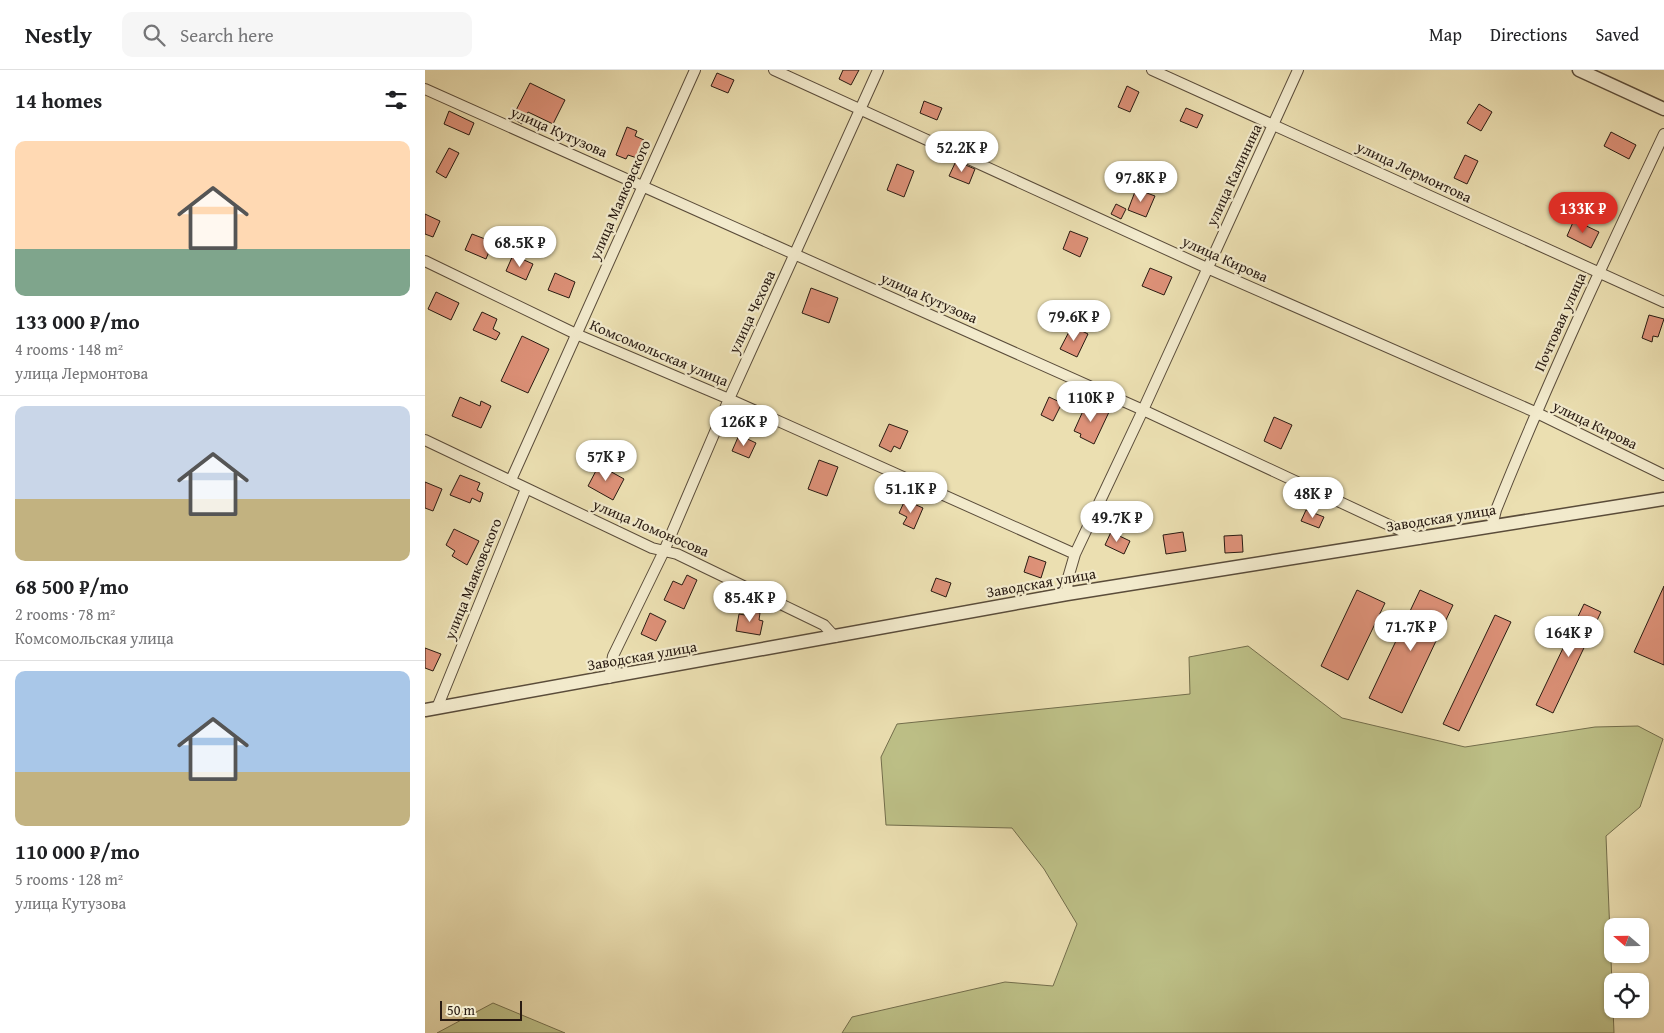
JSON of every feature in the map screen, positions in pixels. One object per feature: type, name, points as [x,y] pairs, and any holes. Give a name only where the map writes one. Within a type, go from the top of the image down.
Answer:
[{"type":"street","name":"улица Маяковского","points":[[511,480],[695,70]]},
{"type":"street","name":"улица Кирова","points":[[774,70],[1207,268],[1535,412],[1664,475]]},
{"type":"street","name":"улица Чехова","points":[[609,678],[613,656],[664,551],[729,399],[795,255],[859,108],[878,70]]},
{"type":"street","name":"улица Лермонтова","points":[[1151,70],[1664,302]]},
{"type":"street","name":"улица Калинина","points":[[1067,594],[1068,578],[1075,554],[1143,410],[1298,70]]},
{"type":"street","points":[[1579,70],[1664,109]]},
{"type":"street","name":"улица Кутузова","points":[[425,89],[1143,410],[1419,538]]},
{"type":"street","name":"Почтовая улица","points":[[1492,526],[1496,510],[1535,412],[1664,134]]},
{"type":"street","name":"Комсомольская улица","points":[[425,262],[576,334],[729,399],[1075,554]]},
{"type":"street","name":"улица Ломоносова","points":[[425,440],[652,548],[677,554],[824,625],[835,637]]},
{"type":"street","name":"улица Маяковского","points":[[431,709],[526,489]]},
{"type":"street","name":"Заводская улица","points":[[431,709],[1067,594],[1664,500]]},
{"type":"green space","points":[[1248,646],[1342,718],[1465,747],[1595,727],[1638,726],[1663,739],[1640,807],[1606,836],[1609,918],[1604,918],[1604,963],[1611,963],[1612,973],[1604,973],[1604,1018],[1613,1018],[1614,1033],[842,1033],[852,1017],[1005,982],[1053,986],[1077,924],[1044,869],[1012,828],[886,825],[881,757],[897,724],[1190,694],[1189,657]]},
{"type":"green space","points":[[493,1003],[565,1033],[437,1033]]},
{"type":"building","points":[[843,70],[859,70],[851,85],[839,79]]},
{"type":"building","points":[[717,73],[734,80],[728,93],[711,86]]},
{"type":"building","points":[[530,83],[565,100],[553,124],[528,112],[522,124],[512,118]]},
{"type":"building","points":[[1127,86],[1139,92],[1130,112],[1118,107]]},
{"type":"building","points":[[924,101],[942,108],[937,120],[920,113]]},
{"type":"building","points":[[1479,104],[1492,112],[1481,131],[1467,123]]},
{"type":"building","points":[[1186,108],[1203,115],[1197,128],[1180,121]]},
{"type":"building","points":[[449,111],[474,123],[469,135],[444,124]]},
{"type":"building","points":[[627,127],[637,131],[635,136],[644,140],[637,158],[628,155],[626,159],[616,155]]},
{"type":"building","points":[[1611,132],[1636,145],[1629,159],[1604,146]]},
{"type":"building","points":[[449,148],[459,153],[446,178],[436,172]]},
{"type":"building","points":[[1465,155],[1478,161],[1467,184],[1454,178]]},
{"type":"building","points":[[956,161],[975,169],[969,184],[949,176]]},
{"type":"building","points":[[897,164],[914,171],[904,197],[887,190]]},
{"type":"building","points":[[1136,189],[1155,196],[1146,217],[1128,210]]},
{"type":"building","points":[[1116,204],[1126,209],[1121,219],[1111,214]]},
{"type":"building","points":[[425,214],[440,221],[433,237],[425,234]]},
{"type":"building","points":[[1574,220],[1599,232],[1591,248],[1567,236]]},
{"type":"building","points":[[1070,231],[1088,238],[1080,257],[1063,249]]},
{"type":"building","points":[[472,234],[493,242],[486,259],[465,250]]},
{"type":"building","points":[[513,255],[533,264],[526,280],[506,271]]},
{"type":"building","points":[[1150,268],[1172,277],[1164,295],[1142,286]]},
{"type":"building","points":[[555,273],[575,282],[569,298],[548,290]]},
{"type":"building","points":[[811,288],[838,298],[829,323],[802,313]]},
{"type":"building","points":[[436,292],[459,303],[451,320],[428,309]]},
{"type":"building","points":[[482,312],[497,319],[493,329],[500,333],[496,340],[473,330]]},
{"type":"building","points":[[1649,315],[1664,319],[1658,337],[1653,336],[1652,342],[1642,338]]},
{"type":"building","points":[[1072,326],[1088,334],[1077,357],[1060,349]]},
{"type":"building","points":[[522,336],[549,349],[528,393],[501,381]]},
{"type":"building","points":[[460,397],[480,406],[481,401],[491,406],[481,428],[452,416]]},
{"type":"building","points":[[1049,397],[1062,403],[1053,421],[1041,415]]},
{"type":"building","points":[[1087,402],[1109,412],[1094,444],[1080,437],[1081,434],[1074,431]]},
{"type":"building","points":[[1274,417],[1292,425],[1281,449],[1264,441]]},
{"type":"building","points":[[889,424],[908,431],[900,449],[894,446],[891,452],[879,446]]},
{"type":"building","points":[[739,435],[756,443],[749,458],[732,451]]},
{"type":"building","points":[[819,460],[838,467],[827,496],[808,489]]},
{"type":"building","points":[[599,465],[624,479],[613,500],[588,486]]},
{"type":"building","points":[[460,475],[480,483],[477,490],[483,493],[480,502],[472,498],[470,503],[450,495]]},
{"type":"building","points":[[425,482],[442,489],[433,511],[425,508]]},
{"type":"building","points":[[905,500],[923,508],[914,529],[903,524],[907,517],[899,513]]},
{"type":"building","points":[[1306,510],[1324,517],[1319,528],[1301,521]]},
{"type":"building","points":[[454,529],[479,541],[467,565],[452,556],[455,551],[446,545]]},
{"type":"building","points":[[1111,532],[1130,541],[1124,554],[1105,545]]},
{"type":"building","points":[[1183,532],[1186,551],[1166,554],[1163,535]]},
{"type":"building","points":[[1242,535],[1243,552],[1225,553],[1224,536]]},
{"type":"building","points":[[1029,556],[1046,562],[1041,578],[1024,572]]},
{"type":"building","points":[[687,575],[697,580],[684,609],[664,600],[673,581],[682,585]]},
{"type":"building","points":[[936,578],[951,583],[946,597],[931,591]]},
{"type":"building","points":[[1664,586],[1664,665],[1634,652]]},
{"type":"building","points":[[1357,590],[1385,603],[1348,680],[1321,666]]},
{"type":"building","points":[[1420,590],[1453,605],[1402,713],[1369,698]]},
{"type":"building","points":[[1584,604],[1601,612],[1553,713],[1536,705]]},
{"type":"building","points":[[746,611],[760,613],[759,620],[763,621],[760,635],[736,631],[739,614],[745,615]]},
{"type":"building","points":[[650,613],[666,621],[656,641],[641,634]]},
{"type":"building","points":[[1495,615],[1511,622],[1459,731],[1443,724]]},
{"type":"building","points":[[425,648],[441,654],[433,671],[425,668]]}]
